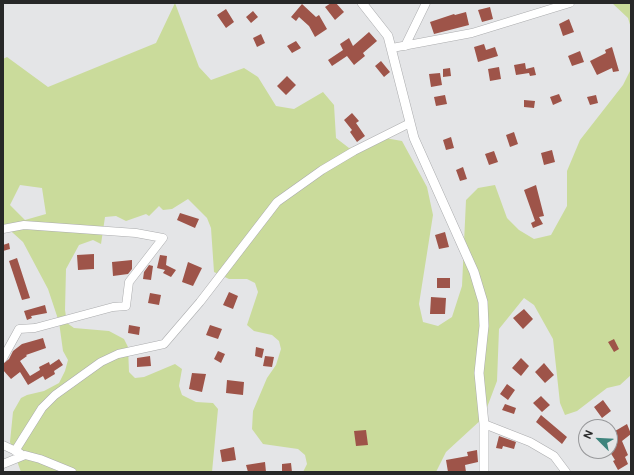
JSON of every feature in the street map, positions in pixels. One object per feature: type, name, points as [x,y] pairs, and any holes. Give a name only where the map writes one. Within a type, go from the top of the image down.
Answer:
[{"type":"street","points":[[362,3],[388,36],[416,144],[474,272],[483,302],[484,326],[479,373],[484,424],[484,472]]},
{"type":"street","points":[[405,46],[426,3]]},
{"type":"street","points":[[392,48],[472,33],[570,3]]},
{"type":"street","points":[[16,451],[42,408],[55,395],[101,362],[118,354],[164,344],[200,302],[276,202],[322,170],[354,151],[410,123]]},
{"type":"street","points":[[3,229],[24,225],[136,233],[163,238],[129,282],[126,306],[113,307],[35,328],[19,329],[3,358]]},
{"type":"street","points":[[484,424],[530,442],[554,456],[566,472]]},
{"type":"street","points":[[3,445],[25,455],[40,459],[72,472]]},
{"type":"street","points":[[3,464],[25,455]]},
{"type":"green space","points":[[175,3],[199,67],[211,80],[244,68],[258,77],[276,106],[294,109],[323,92],[334,105],[336,138],[349,148],[385,138],[402,141],[427,187],[433,215],[419,304],[423,322],[438,326],[452,317],[462,286],[466,200],[478,188],[495,185],[507,218],[519,230],[534,239],[551,235],[567,206],[567,171],[580,140],[623,85],[631,69],[631,375],[620,385],[607,388],[577,411],[565,415],[560,403],[553,339],[534,305],[524,298],[499,329],[497,381],[483,418],[446,452],[436,472],[303,472],[307,464],[305,455],[298,449],[263,444],[252,429],[253,411],[267,378],[276,365],[281,349],[279,341],[272,335],[254,331],[247,325],[258,292],[255,283],[247,279],[229,279],[214,272],[211,228],[207,218],[188,199],[172,209],[163,210],[159,206],[149,216],[146,214],[126,221],[116,216],[105,217],[101,244],[93,240],[79,245],[66,269],[65,310],[67,323],[74,328],[109,331],[124,339],[128,347],[129,372],[135,378],[144,377],[175,364],[182,369],[179,386],[182,395],[196,402],[213,403],[218,409],[212,472],[21,472],[10,442],[13,412],[21,398],[44,391],[59,383],[65,371],[68,360],[63,351],[59,322],[48,289],[23,242],[3,224],[3,59],[7,57],[48,87],[156,43]],"holes":[[[20,185],[42,188],[46,214],[25,220],[10,205]]]},
{"type":"green space","points":[[612,3],[631,3],[631,28],[628,18]]},
{"type":"building","points":[[331,3],[336,3],[344,12],[335,20],[325,7]]},
{"type":"building","points":[[302,4],[316,17],[319,15],[327,29],[315,37],[309,26],[299,17],[296,21],[291,17]]},
{"type":"building","points":[[490,7],[493,19],[482,22],[478,10]]},
{"type":"building","points":[[226,9],[234,22],[226,28],[217,15]]},
{"type":"building","points":[[253,11],[258,17],[251,23],[246,17]]},
{"type":"building","points":[[466,12],[469,25],[434,34],[430,22],[454,14]]},
{"type":"building","points":[[569,19],[574,32],[563,36],[559,24]]},
{"type":"building","points":[[369,32],[377,41],[363,53],[365,56],[354,65],[347,56],[332,66],[328,60],[343,50],[340,44],[349,38],[353,46]]},
{"type":"building","points":[[261,34],[265,43],[257,47],[253,38]]},
{"type":"building","points":[[296,41],[301,48],[292,53],[287,46]]},
{"type":"building","points":[[484,44],[486,50],[495,47],[498,56],[478,62],[474,47]]},
{"type":"building","points":[[612,47],[619,71],[613,72],[612,68],[597,75],[590,61],[606,53],[605,50]]},
{"type":"building","points":[[580,51],[584,62],[572,66],[568,56]]},
{"type":"building","points":[[381,61],[390,72],[384,77],[375,66]]},
{"type":"building","points":[[525,63],[526,69],[534,67],[536,75],[530,76],[529,73],[516,75],[514,65]]},
{"type":"building","points":[[499,67],[501,79],[490,81],[488,69]]},
{"type":"building","points":[[450,68],[451,76],[443,77],[443,69]]},
{"type":"building","points":[[440,73],[442,85],[431,87],[429,74]]},
{"type":"building","points":[[287,76],[296,85],[286,95],[277,86]]},
{"type":"building","points":[[559,94],[562,101],[553,105],[550,97]]},
{"type":"building","points":[[445,95],[447,104],[436,106],[434,97]]},
{"type":"building","points":[[596,95],[598,103],[590,105],[587,97]]},
{"type":"building","points":[[524,100],[535,101],[534,108],[524,107]]},
{"type":"building","points":[[352,113],[359,121],[356,123],[365,136],[357,142],[350,132],[352,130],[344,120]]},
{"type":"building","points":[[514,132],[518,144],[510,147],[506,135]]},
{"type":"building","points":[[451,137],[454,148],[446,150],[443,140]]},
{"type":"building","points":[[552,150],[555,162],[544,165],[541,153]]},
{"type":"building","points":[[494,151],[498,162],[489,165],[485,154]]},
{"type":"building","points":[[463,167],[467,179],[460,181],[456,170]]},
{"type":"building","points":[[536,185],[544,216],[539,217],[543,224],[533,228],[531,223],[535,221],[524,190]]},
{"type":"building","points":[[180,213],[199,219],[195,228],[177,220]]},
{"type":"building","points":[[445,232],[449,247],[439,249],[435,235]]},
{"type":"building","points":[[9,243],[10,249],[3,251],[3,245]]},
{"type":"building","points":[[94,254],[94,269],[78,270],[77,255]]},
{"type":"building","points":[[160,255],[167,256],[166,265],[176,270],[171,277],[163,273],[165,270],[157,268]]},
{"type":"building","points":[[17,258],[30,298],[22,300],[9,261]]},
{"type":"building","points":[[132,260],[132,269],[128,274],[113,276],[112,262]]},
{"type":"building","points":[[188,262],[202,268],[193,286],[182,282]]},
{"type":"building","points":[[149,265],[153,266],[151,280],[143,279],[144,272]]},
{"type":"building","points":[[437,278],[450,278],[450,288],[437,288]]},
{"type":"building","points":[[229,292],[238,296],[233,309],[223,305]]},
{"type":"building","points":[[150,293],[161,295],[159,305],[148,303]]},
{"type":"building","points":[[431,297],[446,298],[445,314],[430,314]]},
{"type":"building","points":[[45,305],[47,313],[31,316],[32,318],[27,320],[24,311]]},
{"type":"building","points":[[524,309],[533,319],[523,329],[513,318]]},
{"type":"building","points":[[129,325],[140,327],[139,335],[128,333]]},
{"type":"building","points":[[210,325],[222,329],[218,339],[206,335]]},
{"type":"building","points":[[43,338],[46,348],[26,355],[27,356],[20,361],[30,376],[40,370],[39,367],[49,362],[50,365],[59,359],[63,365],[54,371],[55,374],[45,380],[43,376],[28,385],[20,372],[11,379],[3,370],[3,364],[9,359],[13,351],[22,344]]},
{"type":"building","points":[[614,339],[619,349],[614,352],[608,342]]},
{"type":"building","points":[[256,347],[264,349],[262,358],[255,356]]},
{"type":"building","points":[[218,351],[225,354],[221,363],[214,359]]},
{"type":"building","points":[[150,356],[151,366],[137,367],[137,358]]},
{"type":"building","points":[[265,356],[274,357],[272,367],[263,366]]},
{"type":"building","points":[[521,358],[529,366],[521,376],[512,368]]},
{"type":"building","points":[[544,363],[554,375],[545,383],[535,372]]},
{"type":"building","points":[[192,373],[206,374],[202,392],[189,389]]},
{"type":"building","points":[[227,380],[244,382],[243,395],[226,393]]},
{"type":"building","points":[[507,384],[515,390],[508,400],[500,394]]},
{"type":"building","points":[[541,396],[550,405],[542,412],[533,403]]},
{"type":"building","points":[[603,400],[611,411],[602,418],[594,407]]},
{"type":"building","points":[[505,404],[516,408],[514,414],[502,410]]},
{"type":"building","points":[[541,415],[567,437],[562,444],[536,422]]},
{"type":"building","points":[[627,424],[631,434],[622,441],[628,455],[625,457],[628,464],[618,470],[613,461],[614,459],[618,459],[618,429]]},
{"type":"building","points":[[366,430],[368,445],[356,446],[354,431]]},
{"type":"building","points":[[499,436],[516,442],[514,449],[503,446],[502,449],[496,448]]},
{"type":"building","points":[[234,447],[236,460],[222,462],[220,450]]},
{"type":"building","points":[[477,450],[478,462],[465,465],[466,472],[448,472],[446,460],[468,456],[467,452]]},
{"type":"building","points":[[265,462],[266,472],[248,472],[246,465]]},
{"type":"building","points":[[291,463],[292,472],[282,472],[282,464]]}]
